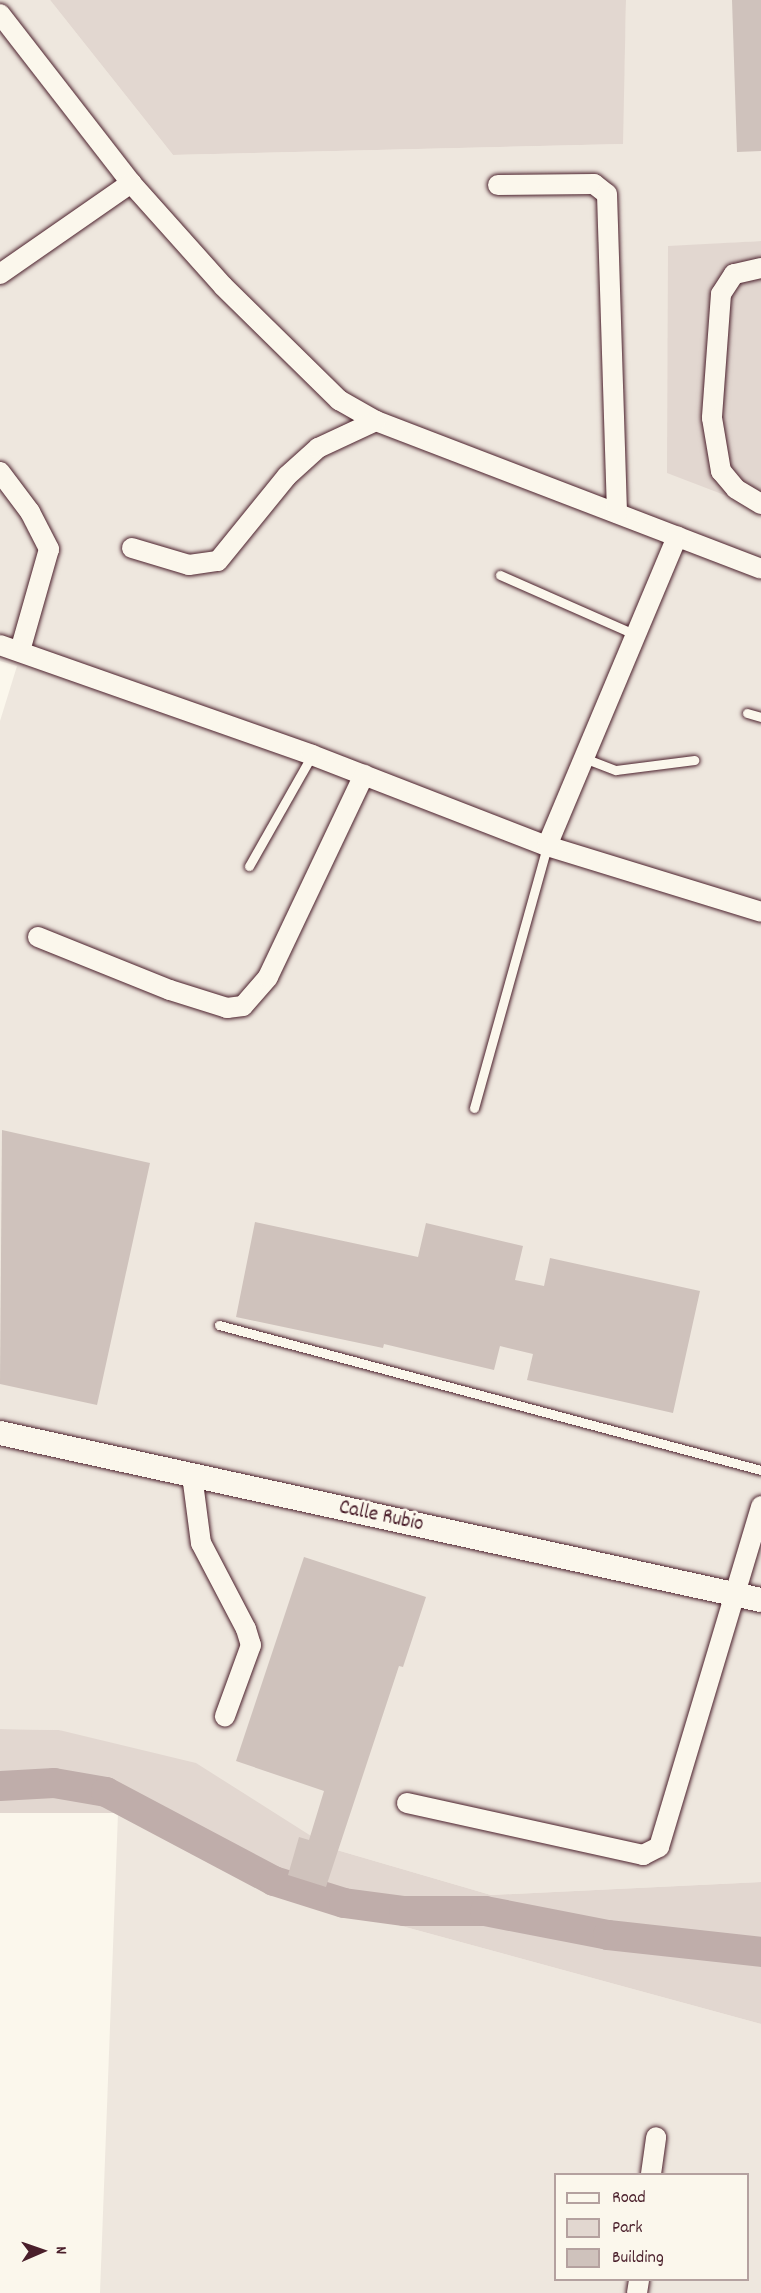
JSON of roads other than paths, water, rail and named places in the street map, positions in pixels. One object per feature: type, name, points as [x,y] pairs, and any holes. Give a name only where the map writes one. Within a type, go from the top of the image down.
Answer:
[{"type":"street","points":[[0,14],[131,183],[304,370],[339,400],[376,420],[761,569]]},
{"type":"street","points":[[0,274],[131,183]]},
{"type":"street","points":[[498,185],[594,184],[606,194],[617,513]]},
{"type":"street","points":[[761,268],[734,274],[721,294],[712,418],[721,471],[736,489],[761,504]]},
{"type":"street","points":[[132,548],[189,565],[219,561],[287,476],[310,454],[346,433],[376,420]]},
{"type":"street","points":[[0,472],[30,512],[49,549],[20,651]]},
{"type":"street","points":[[548,846],[677,536]]},
{"type":"street","points":[[0,645],[312,755],[548,846],[761,912]]},
{"type":"street","points":[[38,937],[170,990],[227,1008],[243,1006],[254,998],[268,977],[364,775]]},
{"type":"street","name":"Calle Rubio","points":[[0,1433],[761,1600]]},
{"type":"street","points":[[192,1475],[201,1543],[246,1629],[251,1645],[225,1716]]},
{"type":"street","points":[[407,1803],[643,1855],[652,1852],[664,1836],[761,1506]]},
{"type":"street","points":[[651,2173],[656,2137]]},
{"type":"lane","points":[[500,574],[636,635]]},
{"type":"lane","points":[[747,713],[761,717]]},
{"type":"lane","points":[[249,866],[312,755]]},
{"type":"lane","points":[[584,758],[616,770],[694,760]]},
{"type":"lane","points":[[474,1108],[548,846]]},
{"type":"lane","points":[[219,1325],[761,1470]]},
{"type":"waterway","points":[[0,1786],[54,1783],[106,1792],[274,1881],[344,1903],[404,1911],[485,1911],[608,1935],[761,1952]]}]
